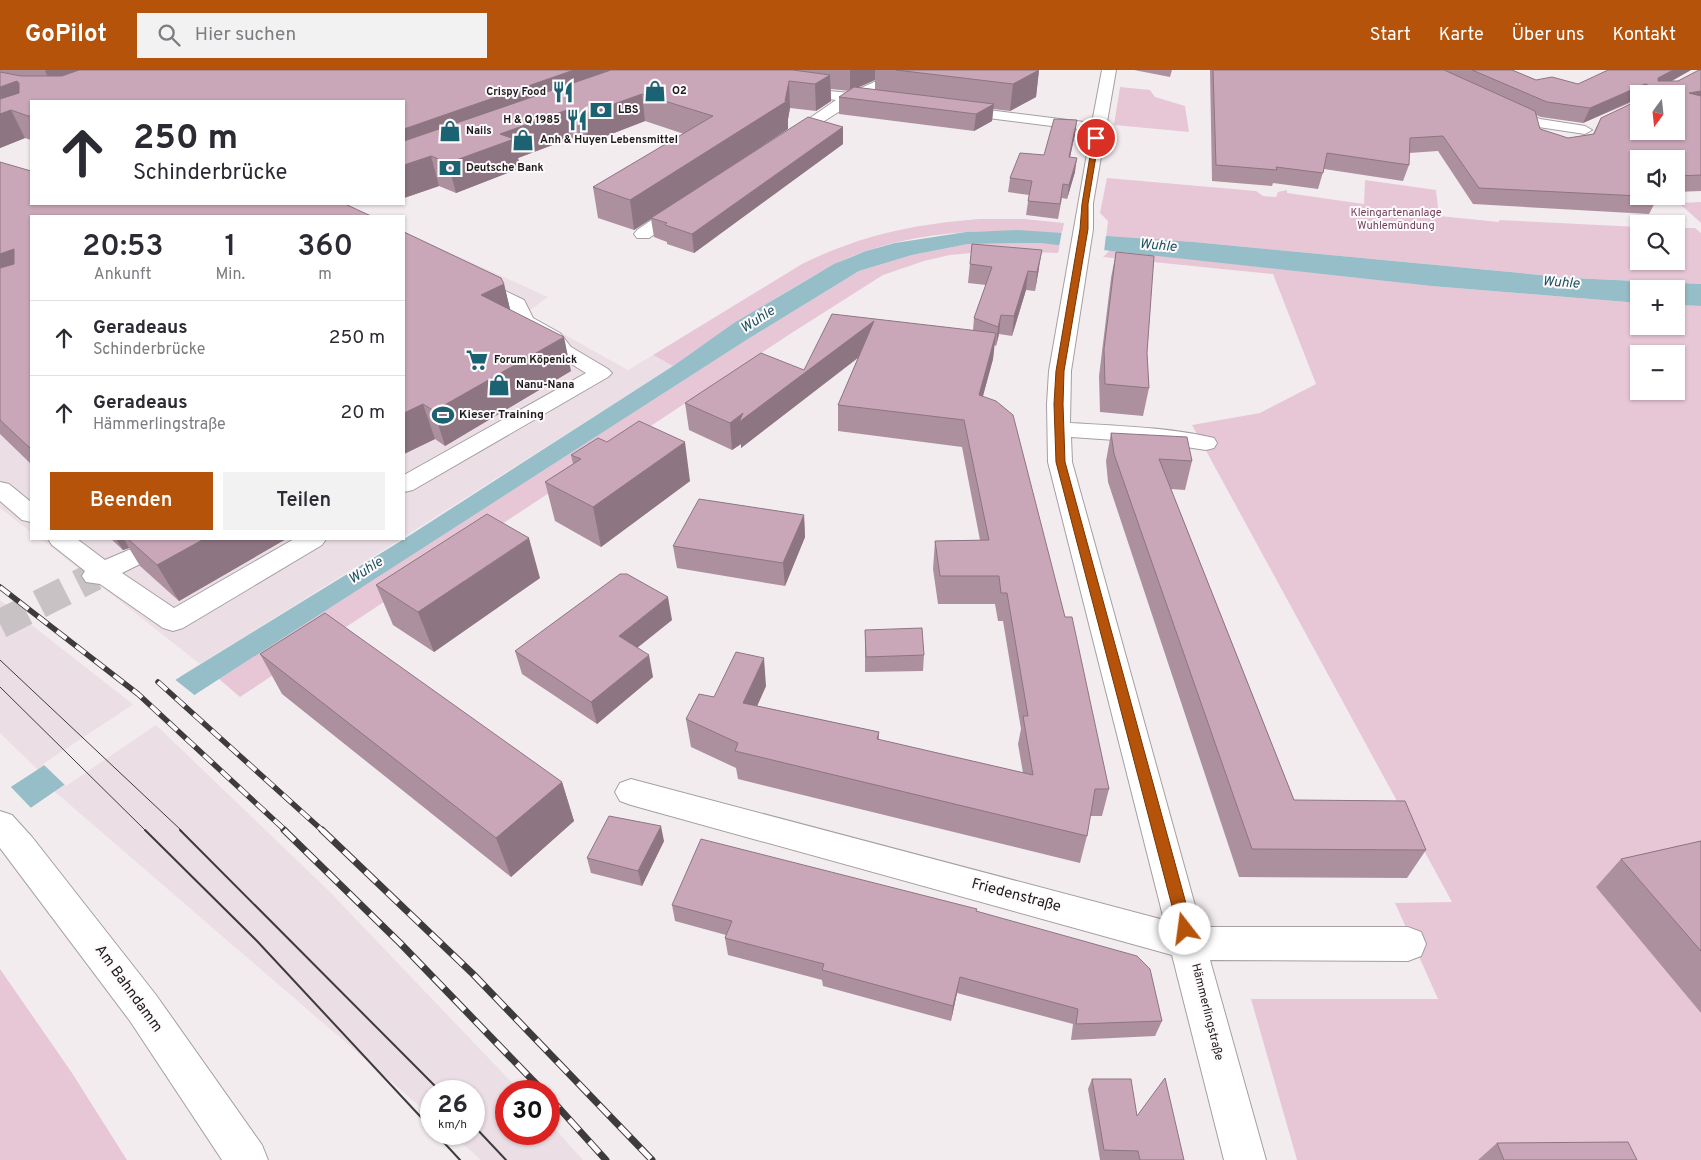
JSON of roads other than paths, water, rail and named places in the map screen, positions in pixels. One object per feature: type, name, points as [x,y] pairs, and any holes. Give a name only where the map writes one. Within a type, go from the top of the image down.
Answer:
[{"type":"street","points":[[774,147],[851,97],[912,70]]},
{"type":"street","points":[[942,108],[1098,128],[1109,70]]},
{"type":"street","points":[[783,89],[893,102]]},
{"type":"street","points":[[1494,104],[1537,123],[1591,127],[1581,145]]},
{"type":"street","points":[[1537,123],[1539,140]]},
{"type":"street","name":"Hämmerlingstraße","points":[[1098,128],[1085,204],[1080,255],[1060,371],[1060,462],[1245,1160]]},
{"type":"street","points":[[643,234],[700,196]]},
{"type":"street","points":[[405,484],[601,373],[564,351],[553,337],[525,322],[517,304],[456,273]]},
{"type":"street","points":[[1059,429],[1158,436],[1206,443]]},
{"type":"street","points":[[0,489],[30,513]]},
{"type":"street","points":[[63,540],[112,567],[173,621],[311,540]]},
{"type":"street","name":"Friedenstraße","points":[[631,792],[1189,943],[1408,944]]},
{"type":"street","name":"Am Bahndamm","points":[[10,836],[143,1008],[247,1160]]},
{"type":"water","name":"Wuhle","points":[[1018,230],[1194,242],[1572,278],[1630,281],[1630,302],[1431,286],[1039,243],[968,244],[912,255],[859,271],[748,339],[199,692],[0,829],[0,794],[183,675],[405,540],[673,366],[734,323],[834,264],[866,251],[895,243],[966,232]]},
{"type":"water","points":[[1685,283],[1701,284],[1701,306],[1685,305]]},
{"type":"tunnel","points":[[0,624],[95,576]]},
{"type":"tram line","points":[[0,660],[182,831]]},
{"type":"tram line","points":[[0,687],[146,831]]},
{"type":"tram line","points":[[145,830],[257,941],[420,1116]]},
{"type":"tram line","points":[[180,830],[429,1080]]},
{"type":"tram line","points":[[485,1138],[506,1160]]},
{"type":"tram line","points":[[446,1145],[460,1160]]},
{"type":"railway","points":[[0,587],[138,694],[286,831]]},
{"type":"railway","points":[[158,682],[323,831]]},
{"type":"railway","points":[[284,830],[400,943],[532,1080]]},
{"type":"railway","points":[[322,830],[473,974],[652,1160]]},
{"type":"railway","points":[[560,1109],[606,1160]]},
{"type":"place","name":"O2","points":[[655,91]]},
{"type":"place","name":"Crispy Food","points":[[563,92]]},
{"type":"place","name":"LBS","points":[[601,110]]},
{"type":"place","name":"H & Q 1985","points":[[577,120]]},
{"type":"place","name":"Nails","points":[[450,131]]},
{"type":"place","name":"Anh & Huyen Lebensmittel","points":[[523,140]]},
{"type":"place","name":"Deutsche Bank","points":[[450,168]]},
{"type":"place","name":"Forum Köpenick","points":[[477,360]]},
{"type":"place","name":"Nanu-Nana","points":[[499,385]]},
{"type":"place","name":"Kieser Training","points":[[443,415]]},
{"type":"park label","name":"Kleingartenanlage Wuhlemündung","points":[[1396,219]]}]
